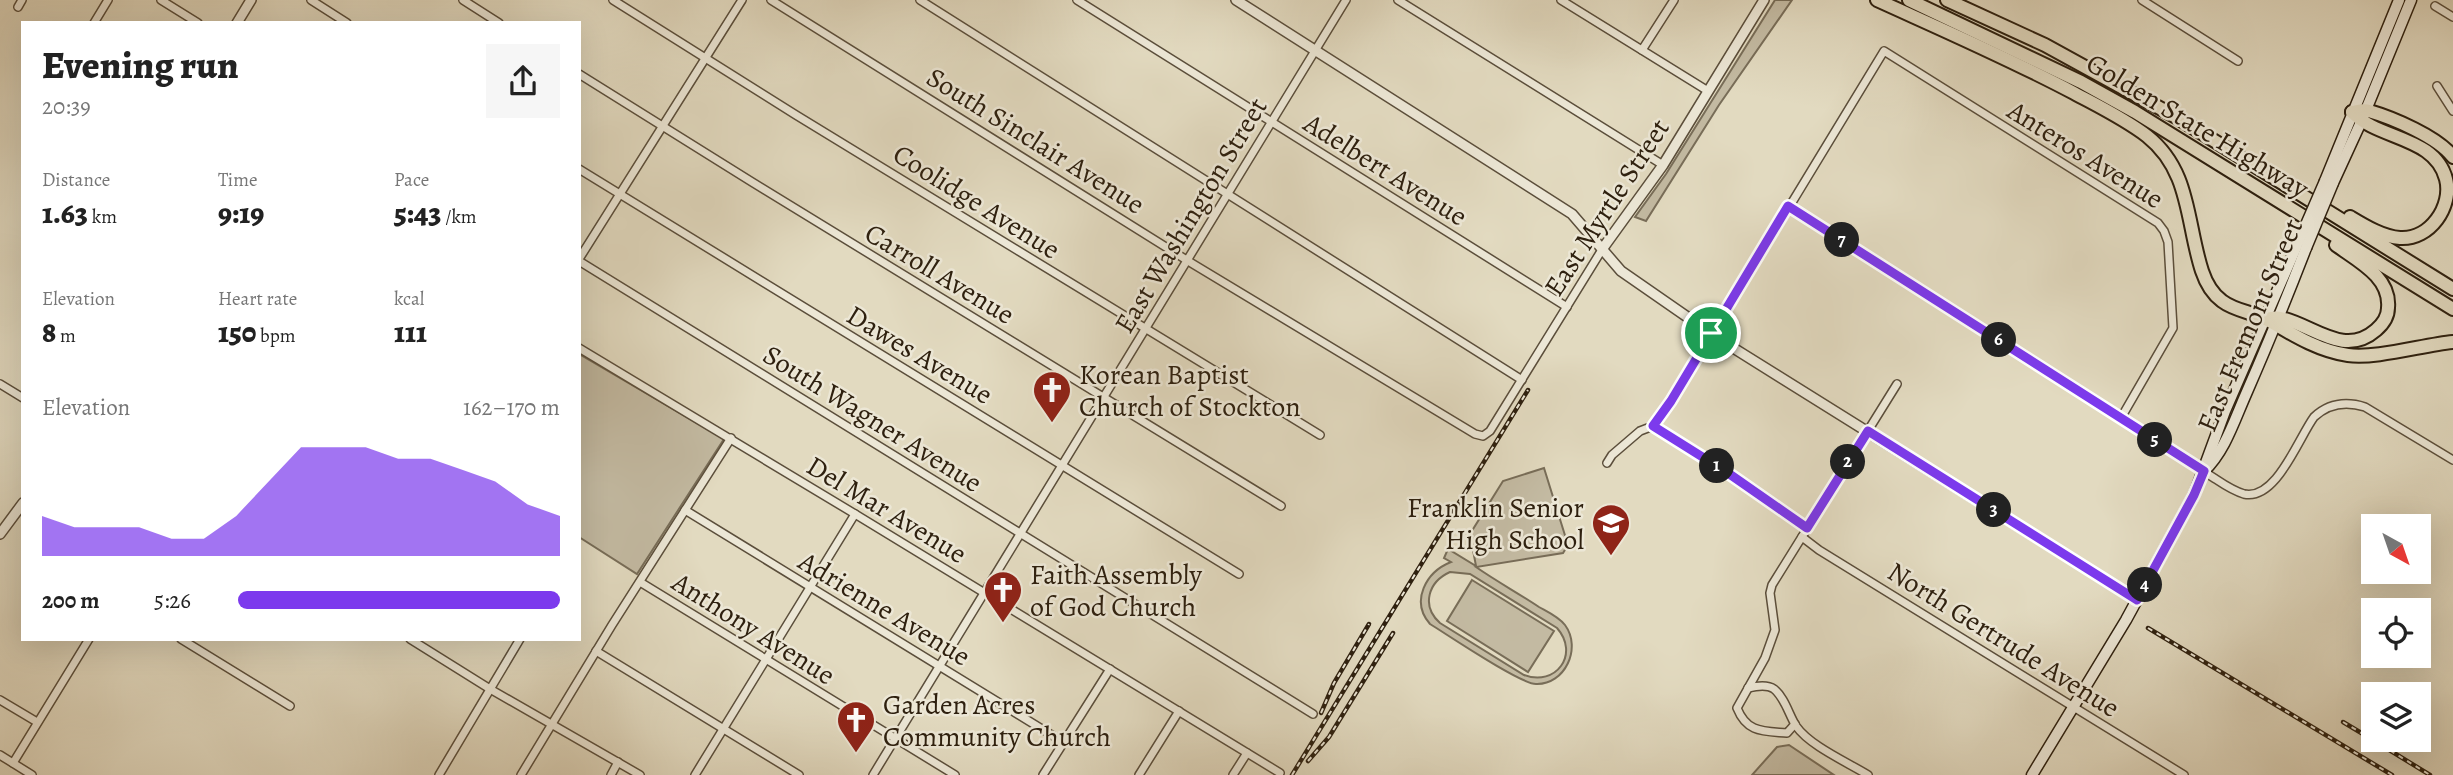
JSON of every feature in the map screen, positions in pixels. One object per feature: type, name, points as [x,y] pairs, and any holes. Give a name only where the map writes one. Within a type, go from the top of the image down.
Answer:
[{"type":"highway","points":[[1877,0],[2056,83],[2147,136],[2163,152],[2176,172],[2185,193],[2208,287],[2224,302],[2323,336],[2350,342],[2371,335],[2387,316],[2389,305],[2385,285],[2371,271],[2320,234],[2315,223]]},
{"type":"highway","name":"Golden State Highway","points":[[1909,0],[2081,82],[2135,112],[2453,309]]},
{"type":"highway","name":"Golden State Highway","points":[[1947,0],[2045,45],[2176,117],[2453,289]]},
{"type":"highway","points":[[2287,188],[2307,192],[2360,223],[2394,237],[2403,239],[2416,236],[2429,228],[2441,215],[2447,197],[2446,180],[2439,163],[2426,150],[2360,114]]},
{"type":"highway","points":[[2360,114],[2435,140],[2453,156]]},
{"type":"highway","points":[[2273,321],[2326,349],[2348,355],[2453,342]]},
{"type":"main road","name":"East Fremont Street","points":[[2360,114],[2399,0]]},
{"type":"main road","name":"East Fremont Street","points":[[2032,775],[2137,600],[2194,495],[2220,423],[2273,321],[2329,182],[2411,0]]},
{"type":"street","points":[[95,21],[108,0]]},
{"type":"street","points":[[161,0],[195,21]]},
{"type":"street","points":[[238,21],[251,0]]},
{"type":"street","points":[[311,0],[344,21]]},
{"type":"street","points":[[463,0],[496,21]]},
{"type":"street","name":"Coolidge Avenue","points":[[613,0],[1321,435]]},
{"type":"street","points":[[581,257],[743,0]]},
{"type":"street","name":"South Sinclair Avenue","points":[[771,0],[1188,260],[1475,435],[1483,436]]},
{"type":"street","points":[[920,0],[1522,380]]},
{"type":"street","name":"Adelbert Avenue","points":[[1077,0],[1567,307]]},
{"type":"street","points":[[1236,0],[1572,214],[1621,271],[1711,333],[2137,600]]},
{"type":"street","name":"East Washington Street","points":[[873,775],[1346,0]]},
{"type":"street","points":[[1398,0],[1663,165]]},
{"type":"street","points":[[1561,0],[1708,91]]},
{"type":"street","points":[[1642,50],[1674,0]]},
{"type":"street","name":"East Myrtle Street","points":[[1483,436],[1490,431],[1603,248],[1663,165],[1764,0]]},
{"type":"street","points":[[2142,0],[2238,61]]},
{"type":"street","points":[[2435,6],[2453,17]]},
{"type":"street","name":"Anteros Avenue","points":[[1788,206],[1884,51],[2158,223],[2168,242],[2173,328],[2121,418]]},
{"type":"street","name":"Carroll Avenue","points":[[581,75],[1281,506]]},
{"type":"street","points":[[2437,86],[2453,111]]},
{"type":"street","name":"Dawes Avenue","points":[[581,170],[1239,574]]},
{"type":"street","points":[[1607,463],[1640,431],[1653,426],[1671,401],[1788,206],[2241,493],[2263,491],[2274,482],[2314,417],[2325,409],[2342,404],[2365,407],[2453,460]]},
{"type":"street","name":"South Wagner Avenue","points":[[581,261],[1313,714]]},
{"type":"street","name":"Del Mar Avenue","points":[[581,349],[1280,773]]},
{"type":"street","points":[[0,384],[21,397]]},
{"type":"street","points":[[1806,737],[1750,728],[1742,721],[1737,708],[1765,658],[1775,630],[1771,589],[1897,384]]},
{"type":"street","points":[[1653,426],[1728,473],[1807,528]]},
{"type":"street","points":[[521,775],[731,438]]},
{"type":"street","points":[[0,534],[21,506]]},
{"type":"street","name":"Adrienne Avenue","points":[[685,510],[1063,742]]},
{"type":"street","points":[[695,775],[855,514]]},
{"type":"street","name":"North Gertrude Avenue","points":[[1802,537],[2184,775]]},
{"type":"street","name":"Anthony Avenue","points":[[640,582],[955,775]]},
{"type":"street","points":[[13,763],[88,641]]},
{"type":"street","points":[[184,641],[290,706]]},
{"type":"street","points":[[439,775],[519,641]]},
{"type":"street","points":[[424,642],[490,689],[640,775]]},
{"type":"street","points":[[596,651],[799,775]]},
{"type":"street","points":[[1043,775],[1110,669]]},
{"type":"street","points":[[1748,688],[1765,686],[1773,689],[1792,716],[1794,724],[1806,737],[1868,775]]},
{"type":"street","points":[[0,700],[37,722]]},
{"type":"street","points":[[1139,775],[1179,711]]},
{"type":"street","points":[[1787,733],[1794,724]]},
{"type":"street","points":[[1233,775],[1247,753]]},
{"type":"street","points":[[0,755],[32,775]]},
{"type":"street","points":[[611,775],[618,762]]},
{"type":"shaded area","points":[[1775,0],[1792,0],[1719,105],[1646,221],[1635,217],[1666,174]]},
{"type":"shaded area","points":[[581,355],[724,439],[637,574],[581,538]]},
{"type":"shaded area","points":[[1544,468],[1568,545],[1563,553],[1476,567],[1565,625],[1572,644],[1568,664],[1562,672],[1546,683],[1528,682],[1484,658],[1430,624],[1421,606],[1421,597],[1428,580],[1451,562],[1444,558],[1448,549],[1476,566],[1470,534],[1503,481]],"holes":[[[1450,572],[1470,574],[1557,628],[1566,648],[1561,666],[1555,672],[1536,677],[1524,675],[1440,623],[1430,609],[1432,588],[1442,576]]]},
{"type":"shaded area","points":[[1472,580],[1554,631],[1528,672],[1447,621]]},
{"type":"shaded area","points":[[1789,745],[1834,775],[1752,775],[1777,747]]},
{"type":"railway","points":[[1292,775],[1528,390]]},
{"type":"railway","points":[[1321,713],[1334,683],[1369,624]]},
{"type":"railway","points":[[2148,628],[2392,775]]},
{"type":"railway","points":[[1308,761],[1329,737],[1393,633]]},
{"type":"railway","points":[[2343,722],[2361,733]]},
{"type":"railway","points":[[2393,752],[2430,775]]},
{"type":"place","name":"Korean Baptist Church of Stockton","points":[[1052,424]]},
{"type":"place","name":"Franklin Senior High School","points":[[1611,557]]},
{"type":"place","name":"Faith Assembly of God Church","points":[[1003,624]]},
{"type":"place","name":"Garden Acres Community Church","points":[[856,754]]},
{"type":"route","points":[[1788,206],[2204,471],[2194,495],[2137,600],[1868,431],[1807,528],[1796,518],[1653,426],[1711,333],[1788,206]]}]
